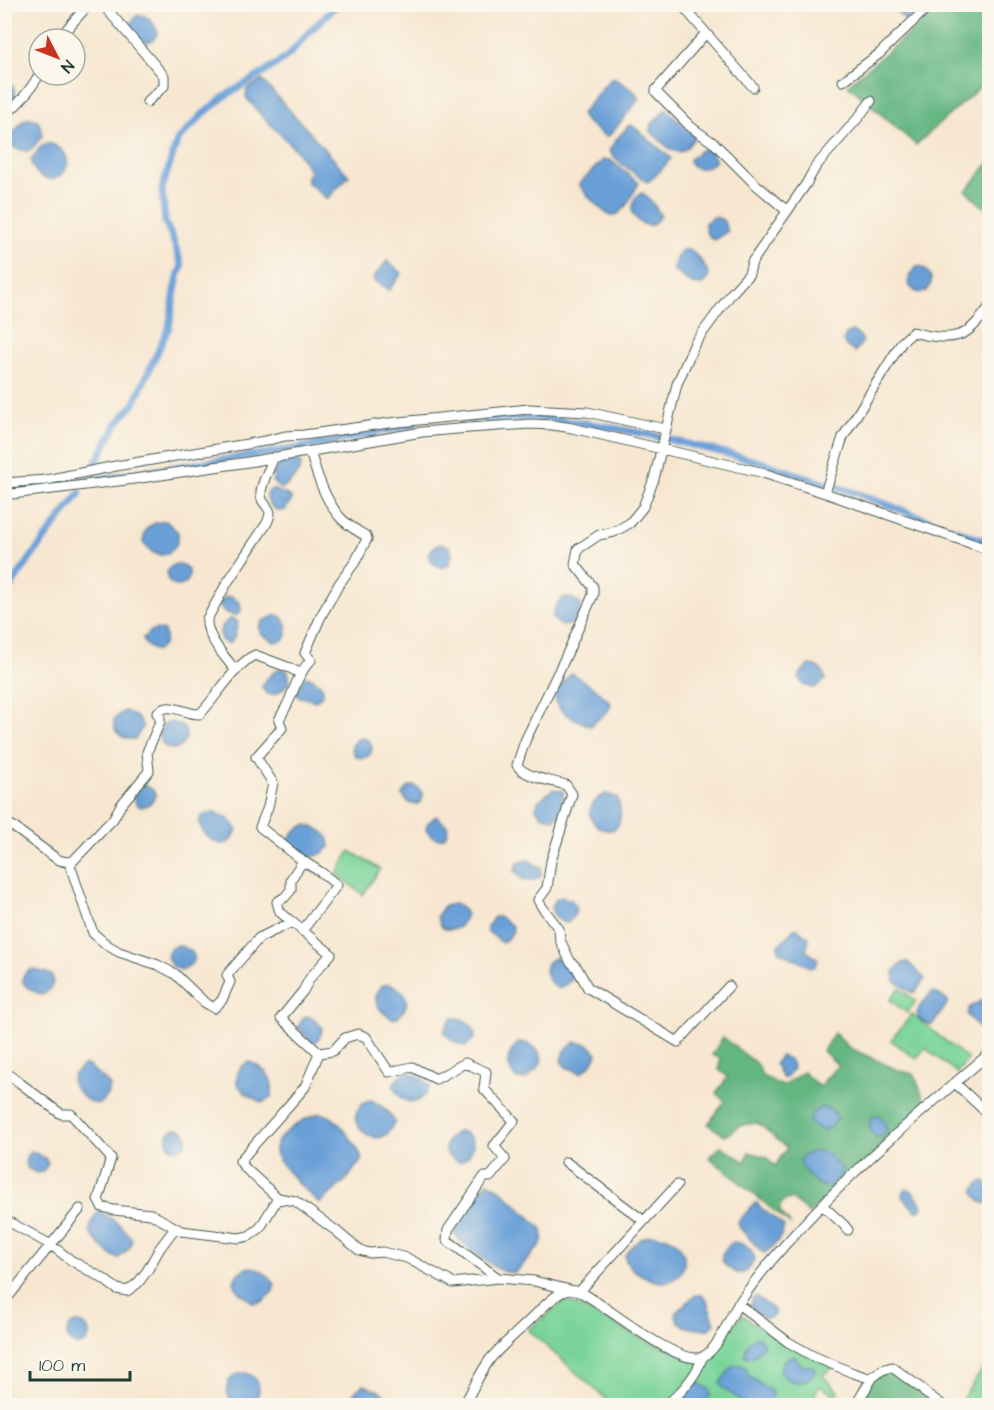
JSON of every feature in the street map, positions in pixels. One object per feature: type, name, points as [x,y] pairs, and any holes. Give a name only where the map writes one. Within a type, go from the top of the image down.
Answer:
[{"type":"street","points":[[69,27],[89,4]]},
{"type":"street","points":[[101,4],[164,76],[164,86],[147,102]]},
{"type":"street","points":[[681,4],[753,87]]},
{"type":"street","points":[[843,81],[879,54],[927,5]]},
{"type":"street","points":[[706,33],[656,92],[691,127],[715,144],[753,182],[787,211]]},
{"type":"street","points":[[4,115],[13,109],[32,87]]},
{"type":"street","points":[[729,986],[678,1042],[588,988],[577,968],[570,962],[560,940],[559,929],[538,900],[547,888],[551,861],[572,794],[566,785],[533,776],[520,770],[517,765],[521,750],[593,595],[593,587],[575,564],[579,549],[599,535],[614,532],[630,524],[643,507],[654,479],[677,384],[695,343],[731,294],[749,274],[752,262],[816,166],[871,101]]},
{"type":"street","points":[[825,493],[843,437],[902,342],[913,332],[930,337],[961,335],[980,320],[990,306]]},
{"type":"street","points":[[4,483],[46,480],[285,436],[448,416],[529,409],[587,412],[665,429]]},
{"type":"street","points":[[4,495],[134,479],[422,432],[530,424],[553,425],[760,472],[990,550]]},
{"type":"street","points":[[302,931],[337,885],[260,828],[268,807],[273,783],[256,757],[282,728],[279,720],[294,686],[311,660],[305,653],[321,616],[367,539],[339,516],[318,476],[310,451]]},
{"type":"street","points":[[236,671],[208,632],[207,619],[227,583],[267,523],[270,513],[261,500],[261,486],[274,457]]},
{"type":"street","points":[[4,820],[57,859],[63,862],[73,861],[112,819],[149,771],[147,752],[160,722],[158,711],[169,706],[190,714],[200,714],[236,671],[255,655],[301,674]]},
{"type":"street","points":[[303,861],[291,879],[291,890],[277,902],[279,912],[331,954],[281,1018],[319,1053]]},
{"type":"street","points":[[69,862],[93,933],[120,952],[158,965],[175,974],[204,1002],[214,1008],[222,1000],[230,982],[227,975],[253,944],[259,938],[291,922]]},
{"type":"street","points":[[319,1053],[333,1051],[345,1038],[358,1034],[366,1037],[389,1072],[412,1068],[436,1079],[465,1062],[486,1072],[484,1089],[514,1121],[494,1146],[505,1159],[490,1177],[484,1177],[448,1230],[447,1240],[498,1278]]},
{"type":"street","points":[[319,1053],[305,1087],[240,1161],[278,1198],[296,1200],[359,1250],[370,1253],[382,1252],[407,1258],[453,1283],[498,1278],[534,1281],[576,1291],[650,1338],[686,1357],[702,1358]]},
{"type":"street","points":[[664,1406],[673,1400],[685,1386],[700,1365],[702,1358],[712,1349],[738,1304],[783,1248],[822,1205],[911,1120],[990,1053]]},
{"type":"street","points":[[4,1071],[61,1114],[71,1114],[111,1158],[98,1200],[102,1207],[151,1214],[181,1231],[239,1238],[249,1236],[260,1228],[278,1198]]},
{"type":"street","points":[[955,1083],[990,1116]]},
{"type":"street","points":[[566,1162],[644,1221]]},
{"type":"street","points":[[464,1406],[489,1360],[506,1341],[545,1304],[564,1291],[576,1291],[677,1185]]},
{"type":"street","points":[[822,1205],[848,1230]]},
{"type":"street","points":[[4,1302],[80,1209]]},
{"type":"street","points":[[4,1219],[51,1245],[72,1262],[117,1289],[127,1291],[138,1283],[175,1228]]},
{"type":"street","points":[[738,1304],[788,1342],[813,1356],[853,1373],[873,1377]]},
{"type":"street","points":[[852,1406],[858,1401],[873,1377],[888,1368],[896,1368],[944,1406]]},
{"type":"green space","points":[[942,5],[963,5],[969,9],[973,5],[989,5],[989,79],[916,145],[848,85]]},
{"type":"green space","points":[[989,163],[989,212],[966,191]]},
{"type":"green space","points":[[350,851],[380,869],[363,895],[337,874]]},
{"type":"green space","points":[[899,988],[916,1001],[907,1013],[890,1000]]},
{"type":"green space","points":[[912,1014],[968,1059],[957,1073],[925,1048],[916,1059],[891,1040]]},
{"type":"green space","points":[[834,1033],[850,1048],[900,1071],[914,1074],[925,1102],[922,1108],[809,1214],[792,1199],[780,1205],[780,1212],[791,1225],[709,1157],[721,1146],[745,1162],[749,1152],[766,1157],[775,1166],[787,1148],[758,1123],[742,1125],[725,1136],[708,1124],[725,1101],[716,1093],[728,1077],[719,1070],[720,1058],[712,1055],[723,1037],[758,1065],[762,1076],[783,1086],[803,1072],[819,1087],[838,1065],[823,1051]]},
{"type":"green space","points":[[566,1300],[650,1343],[709,1357],[742,1315],[782,1341],[833,1368],[822,1375],[838,1391],[836,1395],[819,1386],[812,1401],[818,1405],[613,1405],[528,1330]]},
{"type":"green space","points":[[989,1360],[989,1405],[958,1405]]},
{"type":"green space","points":[[892,1371],[939,1406],[857,1406],[865,1392],[862,1383]]},
{"type":"water","points":[[899,5],[921,6],[906,21],[894,9]]},
{"type":"water","points":[[139,15],[148,18],[158,32],[151,41],[138,39],[132,30],[130,25]]},
{"type":"water","points":[[4,72],[15,92],[15,97],[14,101],[4,109]]},
{"type":"water","points":[[613,77],[634,91],[639,99],[611,134],[606,137],[585,121],[581,114]]},
{"type":"water","points":[[262,80],[349,176],[327,199],[307,182],[307,176],[311,172],[297,151],[246,97],[247,89]]},
{"type":"water","points":[[666,109],[695,136],[685,149],[678,152],[669,148],[649,130]]},
{"type":"water","points":[[30,118],[37,120],[42,136],[32,149],[27,151],[14,148],[8,138],[24,120]]},
{"type":"water","points":[[629,125],[671,158],[647,182],[620,163],[609,151]]},
{"type":"water","points":[[48,143],[59,148],[66,155],[67,162],[66,169],[61,175],[48,179],[35,171],[31,160],[42,145]]},
{"type":"water","points":[[703,149],[710,151],[716,160],[706,167],[695,167],[689,161]]},
{"type":"water","points":[[603,160],[610,160],[639,183],[627,204],[617,215],[613,216],[598,207],[579,184]]},
{"type":"water","points":[[643,193],[661,216],[652,225],[640,222],[632,212],[634,200]]},
{"type":"water","points":[[716,217],[723,220],[728,231],[714,240],[706,233],[705,223]]},
{"type":"water","points":[[690,249],[707,269],[709,277],[702,285],[692,284],[674,271],[675,262],[682,250]]},
{"type":"water","points":[[387,261],[402,273],[389,290],[373,278]]},
{"type":"water","points":[[918,266],[926,270],[931,282],[925,292],[920,293],[908,283],[910,274]]},
{"type":"water","points":[[852,331],[863,341],[855,352],[843,341]]},
{"type":"water","points":[[298,460],[301,467],[294,478],[281,489],[274,482],[274,473],[283,462]]},
{"type":"water","points":[[272,489],[290,496],[292,500],[285,510],[277,510],[268,502],[267,495]]},
{"type":"water","points":[[166,521],[178,532],[177,542],[169,553],[159,555],[143,543],[145,533],[149,526]]},
{"type":"water","points":[[441,544],[450,547],[452,555],[449,565],[443,568],[433,563],[428,554],[435,546]]},
{"type":"water","points":[[174,564],[182,564],[189,571],[189,579],[182,586],[174,586],[167,579],[167,571]]},
{"type":"water","points":[[226,597],[232,597],[240,603],[241,612],[234,615],[223,611],[219,603]]},
{"type":"water","points":[[564,597],[574,599],[581,605],[576,620],[562,626],[553,619],[553,612]]},
{"type":"water","points":[[276,615],[284,620],[287,636],[282,641],[274,642],[260,633],[259,627],[263,621]]},
{"type":"water","points":[[229,619],[238,622],[234,638],[227,644],[221,640],[220,631]]},
{"type":"water","points":[[157,629],[164,631],[165,640],[157,651],[148,647],[143,638]]},
{"type":"water","points":[[809,665],[820,669],[825,677],[825,680],[814,688],[804,685],[799,679],[801,673]]},
{"type":"water","points":[[282,668],[288,671],[290,681],[276,694],[268,694],[262,686],[270,675]]},
{"type":"water","points":[[572,673],[611,703],[608,711],[590,726],[570,716],[557,706],[555,700],[557,692]]},
{"type":"water","points":[[307,676],[319,683],[323,690],[323,694],[315,701],[296,694],[304,677]]},
{"type":"water","points":[[124,711],[135,716],[143,727],[135,739],[122,737],[116,731],[114,719]]},
{"type":"water","points":[[168,722],[177,723],[185,730],[186,738],[178,748],[172,749],[164,746],[158,735]]},
{"type":"water","points":[[362,738],[369,741],[372,748],[369,755],[362,758],[355,755],[352,748],[355,741]]},
{"type":"water","points":[[146,785],[156,795],[150,803],[141,807],[136,804],[133,795],[138,786]]},
{"type":"water","points":[[415,786],[421,791],[423,797],[416,805],[409,803],[402,795],[409,787]]},
{"type":"water","points":[[553,789],[563,791],[565,810],[554,819],[541,815],[536,808],[538,801]]},
{"type":"water","points":[[606,794],[617,797],[620,807],[619,823],[612,830],[598,827],[590,814],[594,802]]},
{"type":"water","points":[[212,812],[227,818],[237,829],[229,842],[223,844],[213,841],[199,824],[201,816]]},
{"type":"water","points":[[436,816],[448,826],[446,835],[440,838],[433,837],[426,830],[427,824]]},
{"type":"water","points":[[306,825],[319,830],[330,842],[330,847],[314,857],[289,846],[288,840],[292,835]]},
{"type":"water","points":[[528,860],[541,868],[541,876],[530,881],[523,880],[515,871],[519,863]]},
{"type":"water","points":[[562,897],[571,900],[576,906],[575,914],[568,923],[557,918],[551,907],[555,900]]},
{"type":"water","points":[[454,904],[461,906],[466,914],[461,925],[456,929],[444,929],[437,916],[444,906]]},
{"type":"water","points":[[494,917],[500,917],[512,926],[513,931],[502,943],[487,931]]},
{"type":"water","points":[[794,929],[798,929],[809,938],[806,951],[818,961],[812,968],[780,952],[778,946]]},
{"type":"water","points":[[176,945],[188,949],[194,956],[192,963],[181,970],[172,966],[167,957],[169,950]]},
{"type":"water","points":[[557,957],[575,976],[559,989],[550,981],[545,970],[548,962]]},
{"type":"water","points":[[908,962],[925,979],[912,993],[895,981],[894,971],[902,963]]},
{"type":"water","points":[[33,969],[52,976],[53,982],[43,995],[28,988],[23,982],[24,975]]},
{"type":"water","points":[[389,984],[397,987],[406,1000],[405,1009],[394,1019],[381,1010],[376,1000],[381,986]]},
{"type":"water","points":[[932,992],[947,1000],[947,1004],[930,1025],[920,1020],[917,1013]]},
{"type":"water","points":[[982,1000],[987,1000],[989,1003],[989,1039],[967,1015],[969,1008]]},
{"type":"water","points":[[305,1016],[311,1017],[322,1027],[320,1036],[313,1043],[298,1028]]},
{"type":"water","points":[[453,1018],[465,1021],[475,1034],[475,1038],[466,1046],[454,1041],[444,1032]]},
{"type":"water","points":[[519,1042],[533,1046],[542,1059],[539,1066],[524,1080],[515,1078],[508,1063],[512,1051]]},
{"type":"water","points":[[575,1042],[588,1044],[597,1053],[589,1067],[581,1073],[566,1067],[561,1061],[566,1050]]},
{"type":"water","points":[[780,1056],[789,1059],[792,1063],[793,1068],[786,1078],[782,1078],[775,1064]]},
{"type":"water","points":[[251,1062],[268,1075],[272,1084],[272,1096],[262,1103],[245,1093],[237,1084],[240,1070]]},
{"type":"water","points":[[84,1065],[89,1066],[110,1085],[107,1095],[99,1103],[93,1103],[82,1096],[72,1083],[73,1075]]},
{"type":"water","points":[[407,1071],[422,1078],[430,1086],[422,1098],[417,1101],[407,1101],[402,1098],[393,1086]]},
{"type":"water","points":[[371,1100],[385,1109],[395,1122],[387,1134],[379,1138],[364,1132],[357,1124],[356,1113],[364,1103]]},
{"type":"water","points":[[821,1107],[831,1110],[838,1118],[832,1126],[824,1130],[814,1127],[809,1122],[812,1114]]},
{"type":"water","points":[[320,1113],[332,1118],[341,1126],[355,1144],[362,1160],[348,1178],[321,1203],[294,1178],[275,1152],[279,1139],[285,1133],[307,1118]]},
{"type":"water","points":[[878,1115],[887,1130],[882,1137],[877,1138],[871,1131],[870,1123],[872,1117]]},
{"type":"water","points":[[177,1129],[184,1132],[187,1139],[184,1146],[177,1149],[170,1146],[167,1139],[170,1132]]},
{"type":"water","points":[[459,1131],[470,1137],[473,1145],[469,1154],[460,1162],[449,1155],[445,1147],[449,1139]]},
{"type":"water","points":[[32,1151],[45,1158],[48,1164],[42,1172],[37,1173],[27,1168],[25,1163],[27,1155]]},
{"type":"water","points":[[818,1151],[825,1152],[842,1169],[841,1175],[829,1187],[811,1178],[799,1160],[805,1155]]},
{"type":"water","points":[[984,1181],[989,1187],[987,1203],[983,1203],[974,1191],[979,1183]]},
{"type":"water","points":[[488,1182],[500,1189],[542,1229],[543,1238],[540,1246],[516,1272],[498,1269],[471,1250],[455,1234],[456,1224]]},
{"type":"water","points":[[906,1189],[912,1191],[922,1205],[919,1211],[916,1211],[902,1197]]},
{"type":"water","points":[[755,1203],[784,1226],[777,1242],[764,1253],[740,1228],[738,1222]]},
{"type":"water","points":[[100,1211],[119,1224],[132,1239],[130,1247],[119,1258],[107,1252],[90,1233],[92,1221]]},
{"type":"water","points":[[653,1235],[667,1237],[676,1242],[684,1256],[682,1271],[669,1281],[660,1282],[646,1277],[633,1270],[626,1261],[625,1255],[634,1245],[644,1237]]},
{"type":"water","points":[[733,1242],[747,1247],[754,1255],[754,1259],[745,1272],[733,1271],[722,1261],[725,1249]]},
{"type":"water","points":[[250,1267],[264,1273],[275,1284],[273,1291],[262,1302],[253,1303],[235,1285],[237,1275]]},
{"type":"water","points":[[695,1295],[702,1295],[706,1299],[715,1323],[710,1329],[688,1327],[679,1322],[677,1318],[676,1312]]},
{"type":"water","points":[[756,1296],[773,1309],[775,1315],[766,1318],[750,1308]]},
{"type":"water","points":[[78,1323],[86,1326],[89,1334],[86,1342],[78,1345],[70,1342],[67,1334],[70,1326]]},
{"type":"water","points":[[755,1337],[759,1337],[764,1345],[754,1357],[745,1356],[747,1345]]},
{"type":"water","points":[[794,1356],[802,1366],[812,1366],[816,1371],[811,1377],[801,1382],[788,1380],[783,1375],[781,1367],[782,1362]]},
{"type":"water","points":[[735,1365],[742,1365],[747,1369],[748,1376],[771,1391],[772,1397],[768,1405],[747,1405],[723,1388],[720,1383]]},
{"type":"water","points":[[243,1373],[254,1378],[259,1389],[254,1400],[243,1405],[232,1400],[227,1389],[232,1378]]},
{"type":"water","points":[[694,1380],[709,1389],[711,1394],[705,1401],[696,1405],[685,1399],[681,1392]]},
{"type":"water","points":[[364,1385],[379,1391],[399,1405],[349,1405],[354,1393]]},
{"type":"waterway","points":[[92,470],[117,423],[134,404],[169,327],[182,266],[165,222],[162,189],[177,141],[202,115],[225,96],[289,55],[338,4]]},
{"type":"waterway","points":[[463,420],[536,417],[651,435],[761,462],[851,491],[990,543]]},
{"type":"waterway","points":[[4,490],[82,481],[295,449],[414,425]]},
{"type":"waterway","points":[[4,597],[31,557],[80,493]]}]
